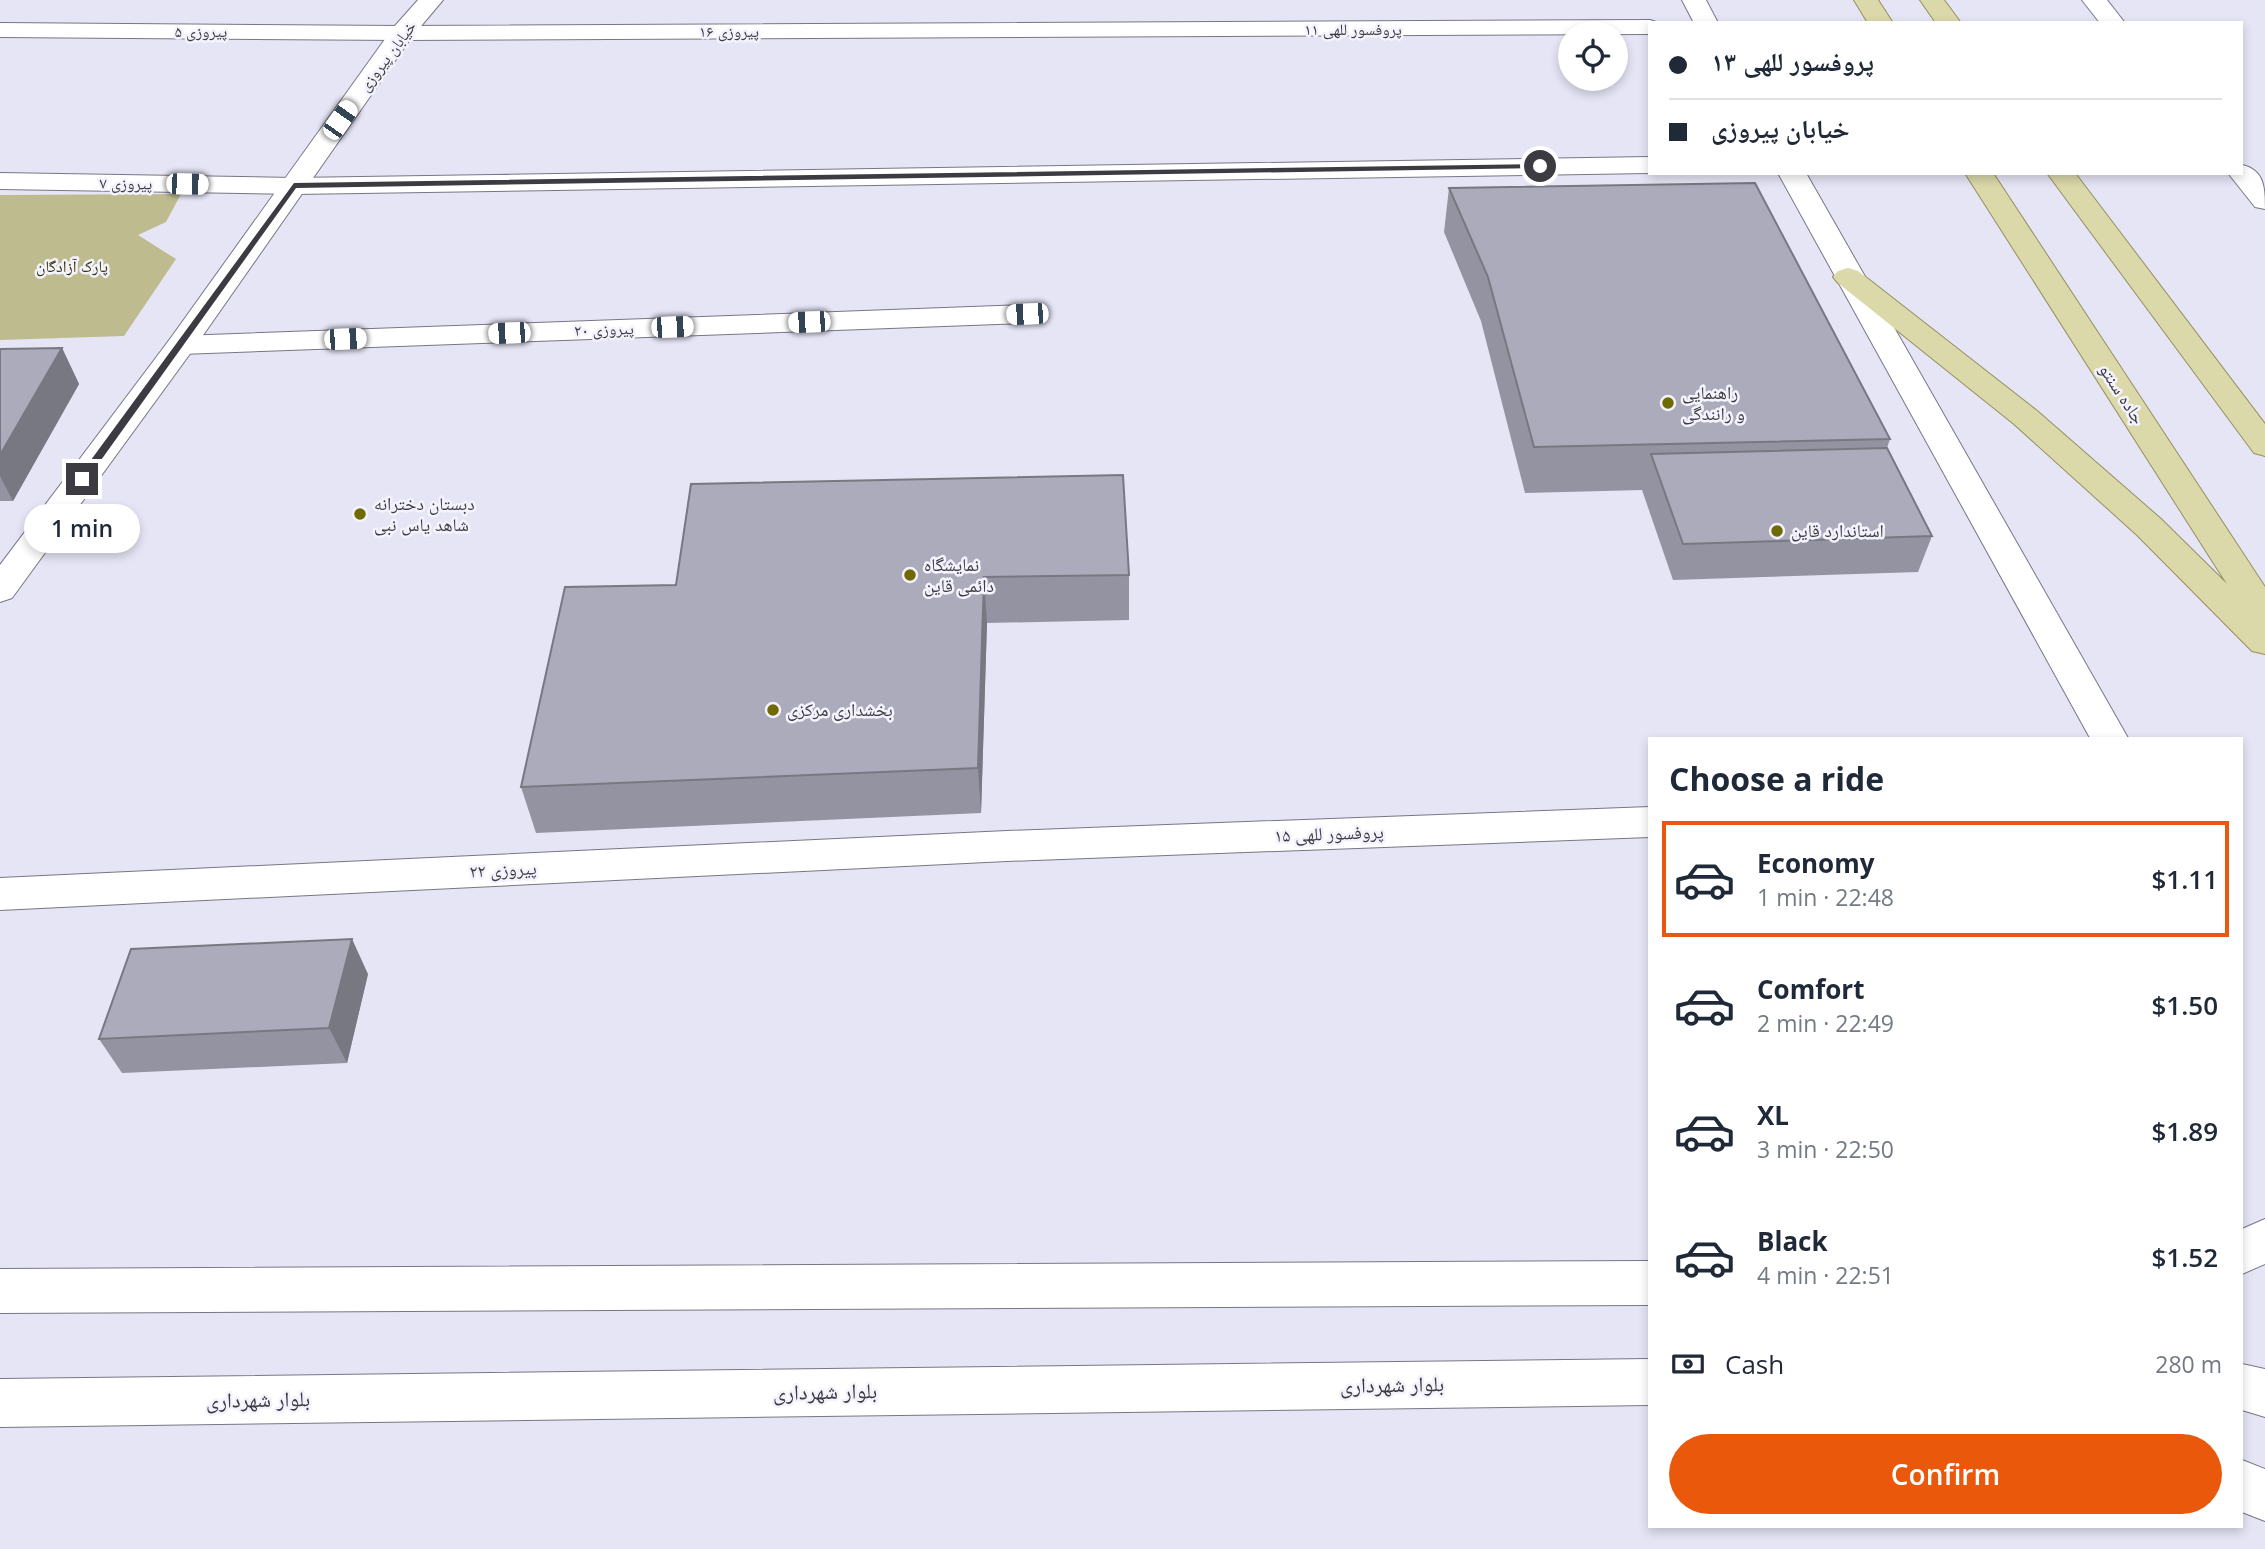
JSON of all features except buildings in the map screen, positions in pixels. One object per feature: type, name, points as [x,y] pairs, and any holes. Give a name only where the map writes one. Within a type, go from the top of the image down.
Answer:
[{"type":"main road","points":[[1866,0],[1880,21]]},
{"type":"main road","points":[[1932,0],[1948,21]]},
{"type":"main road","name":"جاده سنتو","points":[[1980,175],[2265,615]]},
{"type":"main road","points":[[2063,175],[2265,446]]},
{"type":"main road","points":[[1848,277],[2025,417],[2149,527],[2265,642]]},
{"type":"street","name":"خیابان پیروزی","points":[[0,590],[181,345],[402,33],[431,0]]},
{"type":"street","points":[[1694,0],[1705,21]]},
{"type":"street","points":[[2094,0],[2111,21]]},
{"type":"street","name":"پروفسور للهی ۱۱","points":[[1056,30],[1648,27]]},
{"type":"street","name":"پیروزی ۵","points":[[0,30],[402,33]]},
{"type":"street","name":"پیروزی ۱۶","points":[[402,33],[1056,30]]},
{"type":"street","name":"پیروزی ۷","points":[[0,181],[294,186],[1648,164]]},
{"type":"street","points":[[2243,174],[2265,201]]},
{"type":"street","points":[[1793,175],[2108,737]]},
{"type":"street","name":"پیروزی ۲۰","points":[[181,345],[1027,314]]},
{"type":"street","name":"پروفسور للهی ۱۵","points":[[1007,846],[1648,822]]},
{"type":"street","name":"پیروزی ۲۲","points":[[0,894],[1007,846]]},
{"type":"street","points":[[2243,1252],[2265,1240]]},
{"type":"street","points":[[1466,1283],[1648,1262]]},
{"type":"street","points":[[0,1292],[1648,1283]]},
{"type":"street","name":"بلوار شهرداری","points":[[0,1403],[1648,1382]]},
{"type":"street","points":[[2243,1387],[2265,1393]]},
{"type":"street","points":[[2243,1485],[2265,1496]]},
{"type":"green space","name":"پارک آزادگان","points":[[181,194],[166,222],[138,235],[176,259],[124,336],[0,340],[0,195]]},
{"type":"place","name":"راهنمایی و رانندگی","points":[[1668,403]]},
{"type":"place","name":"دبستان دخترانه شاهد یاس نبی","points":[[360,514]]},
{"type":"place","name":"استاندارد قاین","points":[[1777,531]]},
{"type":"place","name":"نمایشگاه دائمی قاین","points":[[910,575]]},
{"type":"place","name":"بخشداری مرکزی","points":[[773,710]]},
{"type":"route","points":[[82,479],[294,186],[1540,166]]}]
